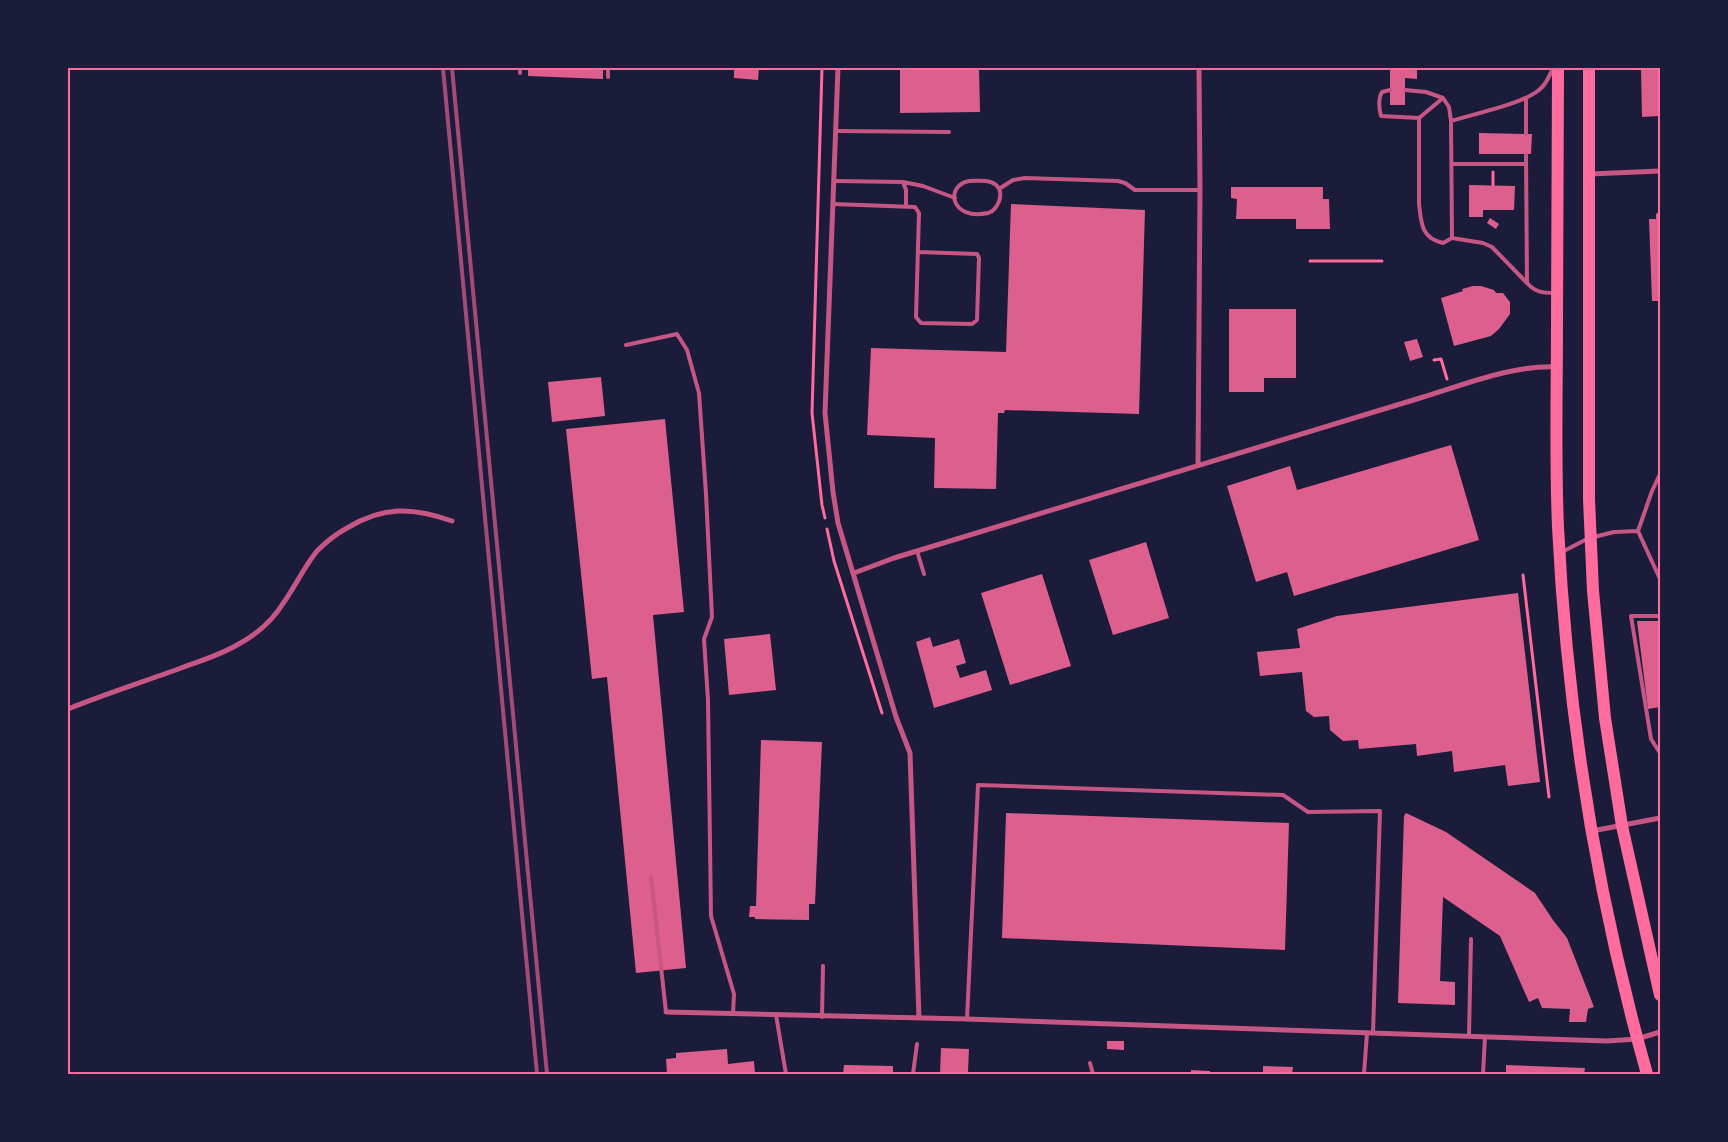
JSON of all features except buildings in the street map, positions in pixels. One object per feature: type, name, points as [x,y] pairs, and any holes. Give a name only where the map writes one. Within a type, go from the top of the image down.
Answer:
[{"type":"main road","points":[[1558,68],[1557,501],[1568,655],[1577,735],[1607,912],[1647,1074]]},
{"type":"main road","points":[[1589,68],[1590,538],[1594,600],[1605,718],[1622,826],[1660,996]]},
{"type":"street","points":[[838,68],[825,413],[838,523],[896,717],[910,753],[919,1018]]},
{"type":"street","points":[[1198,464],[1199,68]]},
{"type":"street","points":[[1589,174],[1660,171]]},
{"type":"street","points":[[854,573],[917,551],[1198,464],[1450,389],[1525,368],[1557,367]]},
{"type":"street","points":[[68,710],[208,658],[237,645],[258,631],[271,619],[317,551],[337,534],[357,522],[376,514],[394,511],[417,511],[452,522]]},
{"type":"street","points":[[1592,831],[1660,818]]},
{"type":"street","points":[[666,1012],[967,1019],[1607,1042],[1637,1039],[1660,1032]]},
{"type":"lane","points":[[520,68],[520,73]]},
{"type":"lane","points":[[608,68],[608,77]]},
{"type":"lane","points":[[1451,121],[1526,98],[1540,90],[1550,77],[1553,68]]},
{"type":"lane","points":[[1390,90],[1382,92],[1380,95],[1380,111],[1382,116],[1419,118],[1442,98]]},
{"type":"lane","points":[[1405,90],[1426,92],[1442,98],[1449,108],[1452,164],[1452,238]]},
{"type":"lane","points":[[1526,98],[1526,134]]},
{"type":"lane","points":[[1419,118],[1419,203],[1422,226],[1429,238],[1443,242],[1452,238],[1483,243],[1492,247],[1534,291],[1558,293]]},
{"type":"lane","points":[[836,130],[949,132]]},
{"type":"lane","points":[[1526,154],[1526,283]]},
{"type":"lane","points":[[1452,164],[1526,164]]},
{"type":"lane","points":[[999,189],[1013,180],[1025,178],[1118,181],[1126,183],[1135,190],[1200,190]]},
{"type":"lane","points":[[986,180],[996,185],[999,189],[998,206],[993,211],[984,214],[964,212],[959,210],[956,205],[955,198],[959,185],[969,181],[986,180]]},
{"type":"lane","points":[[834,181],[903,182],[923,186],[955,198]]},
{"type":"lane","points":[[903,182],[906,190],[906,205]]},
{"type":"lane","points":[[833,204],[915,206],[918,210],[916,317],[918,321],[921,323],[975,323],[977,320],[979,267],[977,254],[918,252]]},
{"type":"lane","points":[[626,344],[677,334],[687,350],[699,393],[712,617],[704,639],[708,700],[711,916],[734,994],[733,1014]]},
{"type":"lane","points":[[1660,474],[1638,531],[1660,579]]},
{"type":"lane","points":[[1560,554],[1590,538],[1614,532],[1638,531]]},
{"type":"lane","points":[[917,551],[924,574]]},
{"type":"lane","points":[[1660,616],[1631,616],[1651,739],[1660,753]]},
{"type":"lane","points":[[967,1019],[978,785],[1264,794],[1283,795],[1308,812],[1380,811],[1373,1033]]},
{"type":"lane","points":[[651,876],[660,974],[666,1012]]},
{"type":"lane","points":[[1469,1036],[1472,939]]},
{"type":"lane","points":[[822,1017],[823,966]]},
{"type":"lane","points":[[776,1016],[786,1074]]},
{"type":"lane","points":[[1364,1074],[1367,1033]]},
{"type":"lane","points":[[1483,1074],[1485,1037]]},
{"type":"lane","points":[[913,1074],[918,1044]]},
{"type":"lane","points":[[1090,1063],[1093,1074]]},
{"type":"path","points":[[1310,261],[1382,261]]},
{"type":"path","points":[[1434,360],[1441,358],[1450,389]]},
{"type":"path","points":[[1522,575],[1549,797]]},
{"type":"railway","points":[[443,68],[537,1074]]},
{"type":"railway","points":[[452,68],[547,1074]]}]
